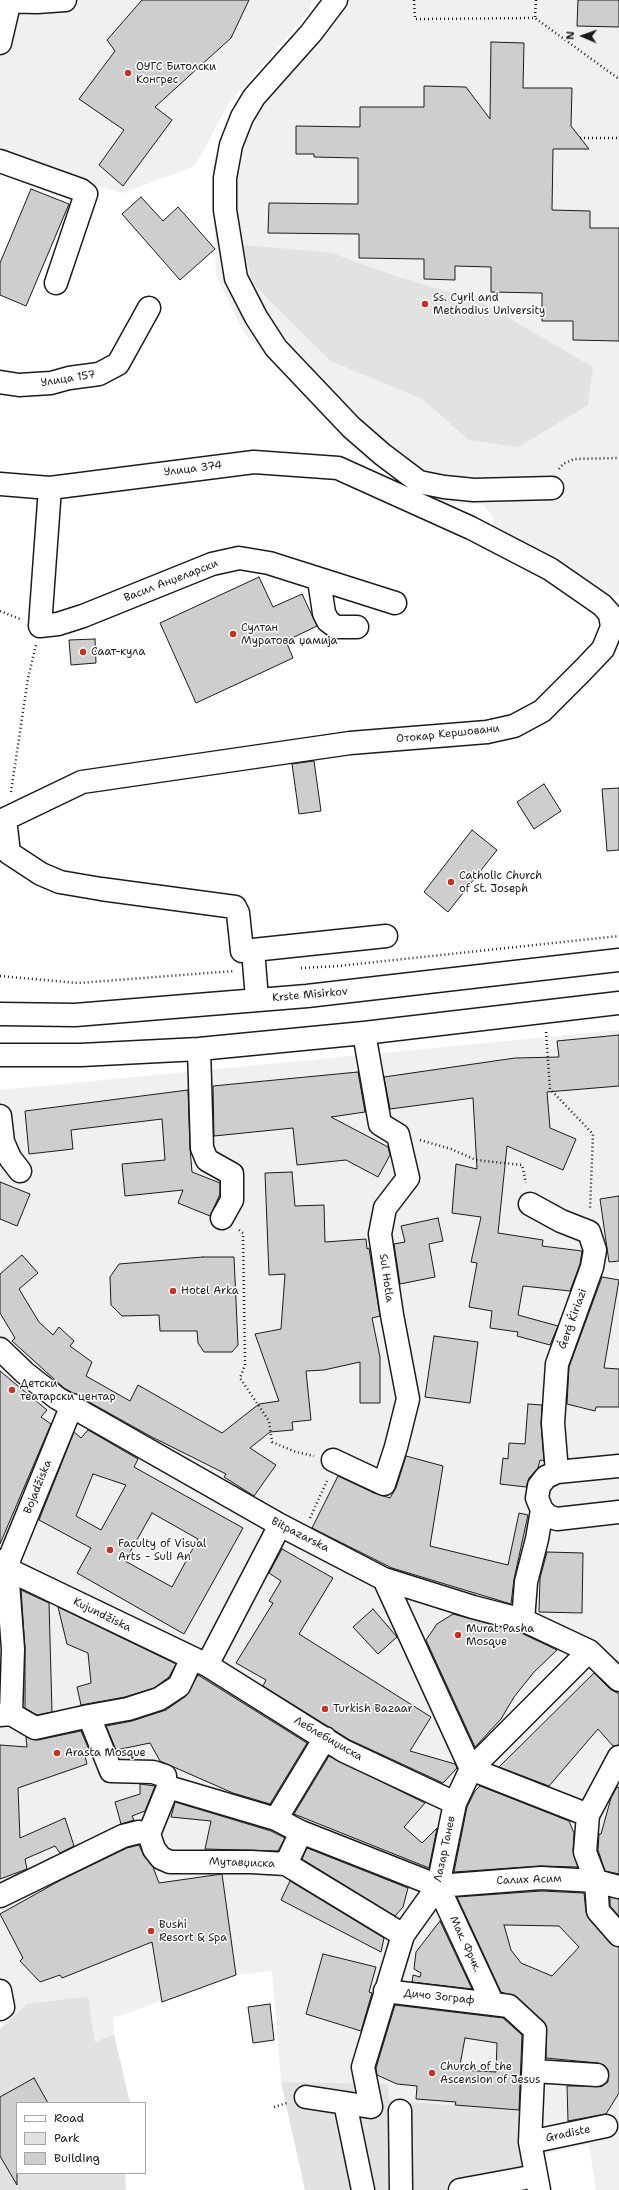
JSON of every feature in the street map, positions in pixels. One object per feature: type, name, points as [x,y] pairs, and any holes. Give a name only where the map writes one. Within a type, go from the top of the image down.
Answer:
[{"type":"street","points":[[0,43],[7,1],[37,2],[65,0]]},
{"type":"street","points":[[336,0],[311,33],[254,97],[242,117],[231,145],[226,178],[225,210],[236,278],[256,317],[276,348],[351,426],[382,454],[419,482],[444,487],[474,490],[552,488]]},
{"type":"street","points":[[0,161],[81,190],[86,194],[56,283]]},
{"type":"street","name":"Улица 157","points":[[0,382],[20,385],[51,384],[69,378],[99,374],[118,364],[149,308]]},
{"type":"street","name":"Улица 374","points":[[0,484],[50,488],[254,462],[338,468]]},
{"type":"street","name":"Отокар Кершовани","points":[[2,818],[82,782],[350,743],[487,732],[514,726],[542,711],[602,649],[612,627],[610,614],[602,605],[550,569],[470,528],[338,468]]},
{"type":"street","points":[[40,626],[50,488]]},
{"type":"street","name":"Васил Анџеларски","points":[[40,626],[58,624],[83,616],[212,564],[239,558],[269,563],[395,603]]},
{"type":"street","points":[[319,580],[324,613],[328,621],[336,627],[357,628]]},
{"type":"street","points":[[2,818],[4,855],[60,882],[235,907],[250,957],[257,1000]]},
{"type":"street","points":[[250,957],[386,936]]},
{"type":"street","name":"Krste Misirkov","points":[[0,1014],[74,1015],[257,1000],[323,994],[619,960]]},
{"type":"street","points":[[0,1055],[81,1055],[199,1049],[364,1033],[619,1003]]},
{"type":"street","points":[[364,1033],[380,1124],[398,1135]]},
{"type":"street","points":[[199,1049],[202,1148],[207,1160],[232,1174],[232,1200],[222,1218]]},
{"type":"street","points":[[0,1116],[3,1142],[10,1158],[20,1171]]},
{"type":"street","name":"Sul Hotla","points":[[333,1460],[384,1484],[396,1447],[408,1399],[392,1315],[380,1234],[385,1208],[408,1178],[398,1135]]},
{"type":"street","points":[[530,1204],[561,1221],[589,1232]]},
{"type":"street","name":"Ǵerǵ Ḱiriazi","points":[[557,1472],[553,1423],[557,1364],[592,1267],[595,1250],[589,1232]]},
{"type":"street","name":"Bitpazarska","points":[[0,1349],[43,1388],[280,1525],[302,1535],[384,1579],[473,1607],[523,1620],[589,1651],[619,1680]]},
{"type":"street","name":"Bojadžiska","points":[[4,1565],[10,1557],[72,1405]]},
{"type":"street","points":[[619,1466],[557,1472],[546,1477],[539,1486],[537,1498],[542,1510],[548,1516],[557,1519],[619,1512]]},
{"type":"street","points":[[523,1620],[526,1582],[537,1539],[542,1510]]},
{"type":"street","points":[[4,1565],[13,1650],[6,1714],[35,1728],[128,1709],[159,1700],[179,1686],[200,1662],[280,1525]]},
{"type":"street","name":"Kujundžiska","points":[[4,1565],[200,1662]]},
{"type":"street","points":[[384,1579],[471,1769],[588,1815]]},
{"type":"street","name":"Лазар Танев","points":[[345,2103],[371,2107],[363,2067],[403,1935],[438,1886],[455,1803],[471,1769],[589,1651]]},
{"type":"street","name":"Леблебиџиска","points":[[200,1662],[344,1751],[455,1803]]},
{"type":"street","points":[[89,1716],[111,1771],[153,1772],[165,1776]]},
{"type":"street","points":[[276,1820],[325,1738]]},
{"type":"street","points":[[619,1757],[588,1815],[585,1852],[596,1880],[598,1911],[619,1934]]},
{"type":"street","points":[[0,1896],[123,1836],[139,1832],[149,1834],[168,1787],[276,1820],[301,1832],[438,1886]]},
{"type":"street","points":[[286,1864],[301,1832]]},
{"type":"street","name":"Мутавџиска","points":[[149,1834],[154,1849],[161,1858],[170,1862],[213,1861],[286,1864],[403,1935]]},
{"type":"street","name":"Салих Асим","points":[[438,1886],[541,1878],[596,1880],[619,1887]]},
{"type":"street","name":"Мак. Фрчк.","points":[[438,1886],[492,2002]]},
{"type":"street","name":"Дичо Зограф","points":[[386,1991],[492,2002],[509,2006],[535,2030],[530,2142],[537,2183]]},
{"type":"street","points":[[534,2071],[598,2075]]},
{"type":"street","points":[[306,2098],[345,2103],[363,2190]]},
{"type":"street","points":[[400,2111],[401,2190]]},
{"type":"street","name":"Gradiste","points":[[530,2142],[606,2126]]},
{"type":"street","points":[[460,2190],[537,2183]]},
{"type":"path","points":[[414,0],[415,19],[536,18],[619,79]]},
{"type":"path","points":[[536,0],[536,18]]},
{"type":"path","points":[[580,138],[619,138]]},
{"type":"path","points":[[552,488],[557,472],[563,464],[574,459],[619,458]]},
{"type":"path","points":[[15,773],[28,678],[40,626]]},
{"type":"path","points":[[300,968],[338,966],[619,936]]},
{"type":"path","points":[[0,976],[78,983],[250,957]]},
{"type":"path","points":[[544,1012],[550,1090],[593,1134],[589,1232]]},
{"type":"path","points":[[398,1135],[451,1148],[476,1160],[522,1164],[530,1204]]},
{"type":"path","points":[[222,1218],[243,1233],[245,1365],[240,1378],[268,1421],[272,1442],[296,1452],[333,1460]]},
{"type":"path","points":[[302,1535],[326,1484]]},
{"type":"shaded area","name":"ОУГС Битолски Конгрес","points":[[11,0],[312,0],[310,11],[229,103],[195,166],[123,193],[0,160],[0,43]]},
{"type":"shaded area","name":"Ss. Cyril and Methodius University","points":[[320,0],[619,0],[619,596],[602,591],[493,534],[493,516],[482,504],[443,504],[422,498],[356,452],[244,333],[216,275],[212,167],[223,133],[237,107],[279,52],[314,13]]},
{"type":"shaded area","points":[[619,1030],[619,2190],[596,2190],[589,2144],[538,2156],[494,2109],[389,2100],[388,2084],[281,2082],[272,1971],[236,1975],[113,2018],[114,2034],[95,2042],[88,1996],[27,2004],[3,2027],[0,2013],[0,1090]]},
{"type":"green space","points":[[243,245],[332,253],[398,277],[479,301],[593,367],[588,405],[518,447],[469,440],[422,399],[331,361],[253,284]]},
{"type":"green space","points":[[88,1996],[95,2042],[114,2034],[130,2102],[16,2102],[16,2174],[125,2174],[126,2190],[0,2190],[0,2029],[27,2004]]},
{"type":"green space","points":[[281,2082],[388,2084],[389,2100],[525,2111],[539,2190],[305,2190]]},
{"type":"building","points":[[142,0],[249,0],[231,38],[155,107],[172,120],[123,186],[99,165],[124,130],[79,99],[115,51],[107,40]]},
{"type":"building","points":[[578,0],[619,0],[619,27],[577,26]]},
{"type":"building","points":[[491,42],[524,43],[523,88],[572,88],[571,126],[589,149],[553,149],[552,210],[590,211],[590,228],[619,228],[619,341],[573,340],[573,321],[542,321],[542,293],[491,292],[491,267],[455,266],[455,280],[424,279],[424,259],[359,258],[359,234],[268,233],[269,203],[358,204],[358,158],[314,157],[314,154],[296,154],[296,126],[360,127],[360,107],[424,107],[424,86],[466,87],[490,119]]},
{"type":"building","points":[[31,189],[69,204],[26,306],[0,295],[0,263]]},
{"type":"building","points":[[141,197],[163,221],[178,207],[215,249],[180,280],[122,214]]},
{"type":"building","name":"Султан Муратова џамија","points":[[259,577],[273,607],[302,594],[317,626],[286,641],[293,658],[196,703],[160,623]]},
{"type":"building","name":"Саат-кула","points":[[95,639],[96,663],[71,665],[69,640]]},
{"type":"building","points":[[314,761],[321,811],[299,814],[292,764]]},
{"type":"building","points":[[544,784],[561,811],[534,829],[517,802]]},
{"type":"building","points":[[619,788],[619,850],[607,851],[602,789]]},
{"type":"building","name":"Catholic Church of St. Joseph","points":[[472,830],[497,850],[448,912],[424,892]]},
{"type":"building","points":[[619,1035],[619,1086],[547,1092],[550,1128],[576,1139],[563,1170],[507,1146],[498,1233],[543,1240],[542,1246],[582,1251],[580,1264],[570,1291],[523,1286],[518,1315],[558,1326],[550,1345],[517,1336],[518,1332],[490,1328],[492,1311],[469,1307],[477,1263],[471,1262],[481,1217],[452,1213],[456,1164],[477,1169],[473,1098],[390,1109],[384,1077],[515,1058],[559,1057],[557,1041]]},
{"type":"building","points":[[358,1072],[365,1112],[331,1117],[388,1147],[390,1155],[378,1177],[346,1160],[297,1165],[293,1128],[214,1136],[213,1086]]},
{"type":"building","points":[[188,1090],[192,1172],[220,1183],[220,1194],[210,1216],[178,1203],[183,1190],[125,1196],[122,1164],[165,1160],[162,1119],[71,1130],[73,1149],[29,1154],[25,1111]]},
{"type":"building","points":[[292,1172],[295,1206],[324,1205],[325,1242],[366,1239],[367,1249],[369,1248],[380,1316],[372,1318],[380,1357],[380,1403],[360,1403],[360,1362],[324,1370],[306,1371],[311,1420],[292,1422],[293,1430],[270,1432],[250,1448],[276,1465],[254,1496],[224,1477],[226,1474],[150,1436],[64,1388],[12,1341],[15,1338],[0,1313],[0,1274],[22,1255],[38,1273],[19,1289],[39,1322],[53,1335],[59,1327],[74,1341],[70,1346],[92,1362],[86,1376],[130,1401],[138,1385],[222,1433],[259,1404],[279,1401],[255,1334],[281,1329],[285,1274],[269,1275],[265,1173]]},
{"type":"building","points":[[0,1182],[30,1194],[17,1226],[0,1219]]},
{"type":"building","points":[[619,1196],[619,1261],[609,1262],[600,1199]]},
{"type":"building","points":[[438,1218],[443,1241],[429,1244],[435,1277],[400,1284],[394,1244],[405,1242],[401,1226]]},
{"type":"building","name":"Hotel Arka","points":[[203,1257],[234,1257],[238,1345],[232,1352],[204,1352],[198,1343],[197,1331],[160,1331],[159,1315],[122,1316],[111,1305],[110,1277],[119,1264]]},
{"type":"building","points":[[602,1277],[619,1280],[604,1368],[619,1369],[619,1407],[596,1407],[595,1411],[567,1404],[569,1367]]},
{"type":"building","points":[[434,1336],[478,1342],[470,1403],[425,1397]]},
{"type":"building","points":[[0,1371],[47,1410],[41,1417],[51,1424],[0,1544]]},
{"type":"building","points":[[528,1404],[542,1405],[541,1424],[544,1461],[540,1460],[538,1468],[529,1478],[526,1487],[500,1484],[503,1458],[508,1459],[509,1443],[525,1444]]},
{"type":"building","name":"Faculty of Visual Arts - Suli An","points":[[88,1430],[138,1459],[134,1467],[243,1528],[184,1634],[77,1573],[91,1548],[39,1520],[74,1432],[81,1438]],"holes":[[[93,1474],[126,1485],[101,1530],[76,1516]],[[152,1513],[198,1539],[172,1587],[125,1561]]]},
{"type":"building","points":[[406,1456],[443,1466],[430,1546],[508,1565],[519,1513],[528,1515],[514,1579],[511,1604],[392,1568],[312,1528],[338,1476],[374,1493],[390,1498],[396,1488]]},
{"type":"building","points":[[282,1549],[333,1578],[299,1634],[431,1717],[410,1751],[455,1764],[457,1768],[443,1783],[350,1740],[263,1686],[266,1680],[236,1663],[273,1603],[269,1601],[281,1581],[269,1573]]},
{"type":"building","points":[[547,1552],[583,1553],[582,1613],[539,1612],[540,1578]]},
{"type":"building","points":[[21,1590],[49,1603],[52,1712],[37,1715],[25,1708],[25,1648]]},
{"type":"building","points":[[58,1607],[176,1664],[169,1677],[154,1688],[125,1697],[81,1705],[77,1687],[91,1683],[88,1653],[67,1644]]},
{"type":"building","points":[[373,1609],[397,1637],[378,1654],[353,1627]]},
{"type":"building","points":[[453,1614],[519,1632],[557,1650],[534,1672],[514,1697],[501,1719],[475,1747],[426,1640],[437,1624]]},
{"type":"building","points":[[594,1673],[610,1689],[619,1694],[619,1745],[613,1746],[598,1729],[549,1786],[499,1767]]},
{"type":"building","points":[[198,1675],[307,1743],[270,1804],[233,1793],[160,1761],[150,1743],[116,1750],[106,1726],[132,1721],[166,1710],[186,1696]]},
{"type":"building","points":[[81,1731],[91,1754],[85,1756],[87,1764],[18,1788],[20,1838],[65,1818],[74,1846],[60,1853],[55,1846],[25,1859],[27,1869],[0,1879],[0,1745],[27,1747],[26,1737],[38,1740]]},
{"type":"building","points":[[329,1756],[425,1803],[404,1827],[422,1843],[437,1828],[429,1868],[294,1814]]},
{"type":"building","points":[[140,1784],[155,1786],[145,1811],[132,1816],[134,1820],[121,1824],[115,1802],[140,1794]]},
{"type":"building","points":[[480,1786],[569,1821],[574,1833],[573,1851],[578,1867],[540,1866],[454,1872],[467,1807],[475,1791]]},
{"type":"building","points":[[617,1787],[619,1788],[619,1874],[605,1871],[598,1850],[599,1834],[601,1834],[611,1798]]},
{"type":"building","points":[[175,1802],[271,1831],[285,1838],[278,1851],[205,1849],[211,1821],[171,1817]]},
{"type":"building","name":"Bushi Resort & Spa","points":[[139,1845],[144,1856],[153,1867],[159,1883],[222,1874],[236,1975],[162,2002],[152,1942],[62,1978],[60,1975],[40,1982],[20,1961],[23,1958],[0,1914],[61,1880],[127,1848]]},
{"type":"building","points":[[307,1848],[408,1888],[403,1907],[395,1916],[302,1859]]},
{"type":"building","points":[[290,1881],[384,1938],[381,1952],[281,1900]]},
{"type":"building","points":[[541,1891],[584,1893],[586,1912],[589,1919],[610,1943],[619,1947],[619,2093],[606,2114],[568,2121],[567,2086],[602,2086],[608,2082],[608,2070],[604,2065],[598,2063],[546,2058],[546,2025],[517,1997],[501,1992],[457,1897]],"holes":[[[504,1925],[559,1926],[579,1947],[552,1976],[521,1963],[511,1950]]]},
{"type":"building","points":[[610,1897],[619,1899],[619,1916],[610,1906]]},
{"type":"building","points":[[440,1921],[472,1989],[412,1982],[413,1975],[420,1977],[421,1973],[414,1969],[416,1952]]},
{"type":"building","points":[[323,1954],[376,1967],[369,1992],[372,1993],[361,2031],[306,2014]]},
{"type":"building","points":[[270,2004],[274,2040],[253,2043],[248,2007]]},
{"type":"building","points":[[395,2005],[503,2018],[522,2035],[519,2110],[455,2105],[456,2102],[416,2099],[417,2086],[397,2084],[377,2075],[376,2068]],"holes":[[[465,2038],[497,2043],[496,2072],[459,2070]]]},
{"type":"building","points":[[34,2078],[47,2102],[16,2102],[17,2185],[0,2156],[0,2097]]},
{"type":"place","name":"ОУГС Битолски Конгрес","points":[[128,73]]},
{"type":"place","name":"Ss. Cyril and Methodius University","points":[[425,304]]},
{"type":"place","name":"Султан Муратова џамија","points":[[233,634]]},
{"type":"place","name":"Саат-кула","points":[[83,652]]},
{"type":"place","name":"Catholic Church of St. Joseph","points":[[451,882]]},
{"type":"place","name":"Hotel Arka","points":[[173,1291]]},
{"type":"place","name":"Детски театарски центар","points":[[12,1390]]},
{"type":"place","name":"Faculty of Visual Arts - Suli An","points":[[110,1550]]},
{"type":"place","name":"Murat Pasha Mosque","points":[[458,1635]]},
{"type":"place","name":"Turkish Bazaar","points":[[325,1709]]},
{"type":"place","name":"Arasta Mosque","points":[[57,1753]]},
{"type":"place","name":"Bushi Resort & Spa","points":[[151,1931]]},
{"type":"place","name":"Church of the Ascension of Jesus","points":[[432,2073]]}]
